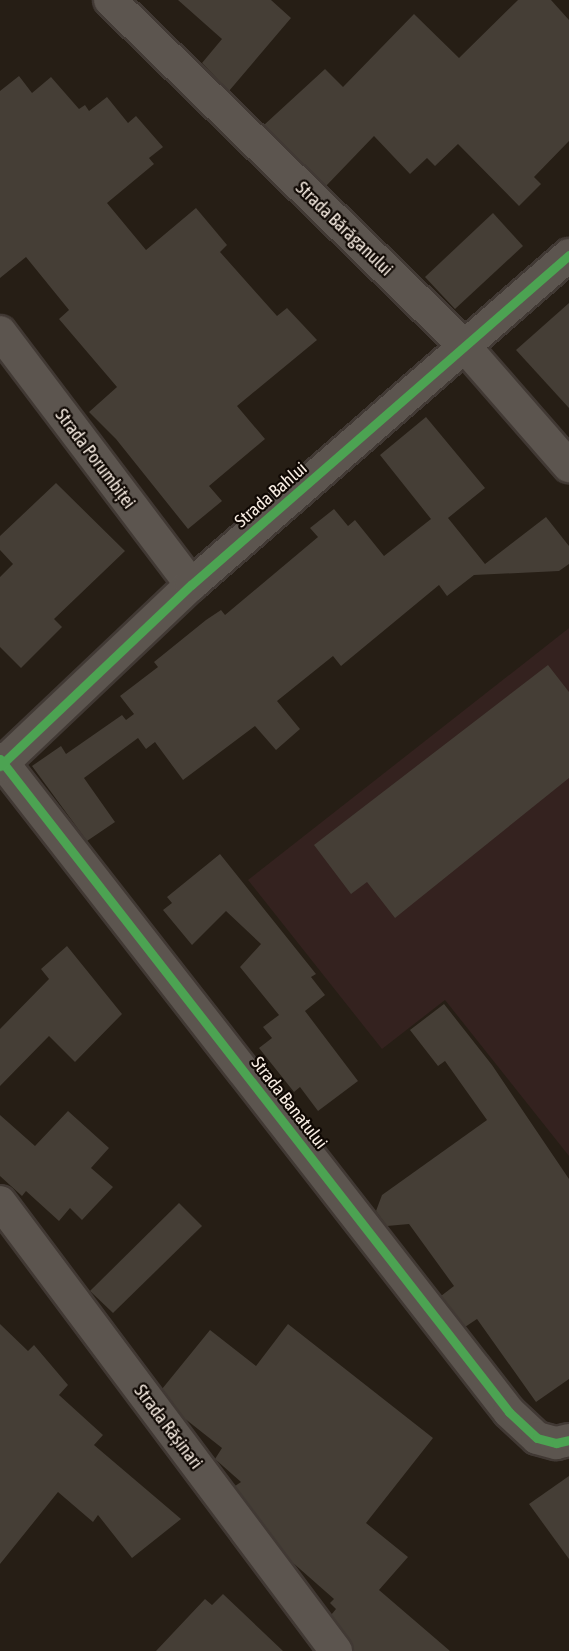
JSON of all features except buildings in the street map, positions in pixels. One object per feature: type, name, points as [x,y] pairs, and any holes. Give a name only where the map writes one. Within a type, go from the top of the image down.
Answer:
[{"type":"street","name":"Strada Bărăganului","points":[[110,0],[466,348],[569,466]]},
{"type":"street","name":"Strada Bahlui","points":[[1,762],[191,585],[466,348],[569,255]]},
{"type":"street","name":"Strada Porumbiței","points":[[0,332],[191,585]]},
{"type":"street","name":"Strada Banatului","points":[[1,762],[509,1412],[537,1438],[556,1443],[569,1440]]},
{"type":"street","name":"Strada Rășinari","points":[[0,1202],[336,1651]]},
{"type":"shaded area","points":[[569,628],[569,1156],[445,1000],[382,1049],[248,880]]},
{"type":"cycle path","points":[[0,766],[191,585],[569,255]]},
{"type":"cycle path","points":[[0,759],[509,1412],[537,1438],[556,1443],[569,1440]]}]
